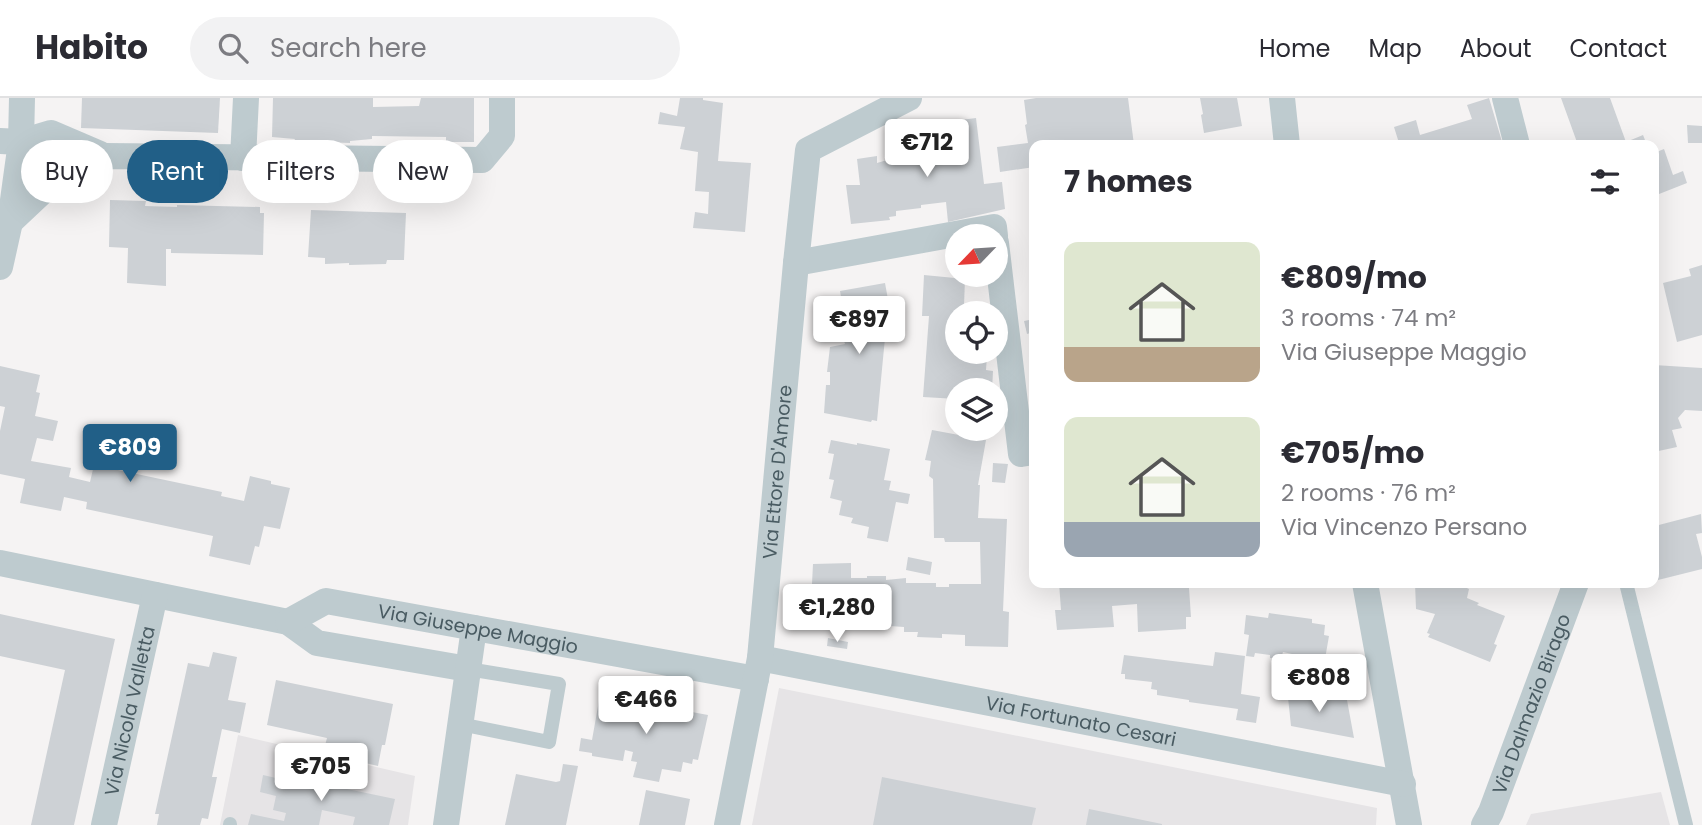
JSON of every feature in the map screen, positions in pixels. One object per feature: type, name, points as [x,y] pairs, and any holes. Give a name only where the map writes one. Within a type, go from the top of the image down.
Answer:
[{"type":"street","points":[[0,267],[10,222],[10,142],[22,98]]},
{"type":"street","points":[[244,140],[246,98]]},
{"type":"street","points":[[359,159],[482,160],[502,136],[502,98]]},
{"type":"street","name":"Via Ettore D'Amore","points":[[727,825],[758,669],[808,150],[909,98]]},
{"type":"street","points":[[1282,98],[1286,140]]},
{"type":"street","points":[[1505,98],[1516,140]]},
{"type":"street","points":[[113,156],[242,158]]},
{"type":"street","points":[[10,222],[30,203]]},
{"type":"street","points":[[796,263],[945,236]]},
{"type":"street","points":[[1001,287],[1021,454],[1029,453]]},
{"type":"street","points":[[0,564],[288,622],[317,643],[468,669]]},
{"type":"street","points":[[1366,588],[1409,825]]},
{"type":"street","name":"Via Dalmazio Birago","points":[[1485,825],[1574,588]]},
{"type":"street","name":"Via Nicola Valletta","points":[[104,825],[155,595]]},
{"type":"street","name":"Via Giuseppe Maggio","points":[[288,622],[326,601],[474,628],[758,669]]},
{"type":"street","points":[[446,825],[474,628]]},
{"type":"street","name":"Via Fortunato Cesari","points":[[758,669],[1402,784]]},
{"type":"lane","points":[[1627,588],[1686,825]]},
{"type":"lane","points":[[460,724],[549,741],[559,684],[468,669]]},
{"type":"shaded area","points":[[779,688],[1377,808],[1376,825],[752,825]]},
{"type":"shaded area","points":[[238,735],[415,776],[408,825],[220,825]]},
{"type":"shaded area","points":[[1661,792],[1670,825],[1526,825],[1531,814]]},
{"type":"building","points":[[82,98],[220,98],[218,133],[81,128]]},
{"type":"building","points":[[273,98],[373,98],[373,107],[419,106],[421,98],[474,98],[474,142],[446,140],[446,137],[372,136],[372,139],[359,140],[294,140],[272,137]]},
{"type":"building","points":[[680,98],[703,98],[723,103],[718,161],[751,163],[745,232],[693,228],[695,212],[708,214],[709,192],[695,191],[698,152],[680,149],[685,127],[658,124],[660,112],[677,116]]},
{"type":"building","points":[[1128,98],[1133,140],[1029,140],[1029,168],[1000,172],[997,147],[1028,143],[1024,100]]},
{"type":"building","points":[[1200,98],[1237,98],[1242,126],[1204,133]]},
{"type":"building","points":[[1489,98],[1502,140],[1398,140],[1394,127],[1416,120],[1420,135],[1472,119],[1467,105]]},
{"type":"building","points":[[1561,98],[1610,98],[1625,140],[1576,140]]},
{"type":"building","points":[[976,118],[984,184],[1002,182],[1005,209],[948,222],[946,202],[896,211],[896,216],[889,217],[890,220],[851,224],[846,185],[860,185],[857,159],[877,156],[877,163],[887,160],[886,152],[941,144],[938,123]]},
{"type":"building","points":[[1687,125],[1702,126],[1702,143],[1688,143]]},
{"type":"building","points":[[1643,135],[1645,140],[1631,140]]},
{"type":"building","points":[[1664,149],[1673,175],[1683,171],[1687,183],[1659,194],[1659,151]]},
{"type":"building","points":[[113,200],[146,203],[145,206],[260,207],[260,213],[264,213],[263,255],[171,253],[171,249],[166,249],[166,286],[127,283],[128,248],[109,247],[110,203],[113,203]]},
{"type":"building","points":[[311,210],[406,213],[404,260],[387,260],[386,264],[349,265],[325,264],[325,258],[308,257]]},
{"type":"building","points":[[1702,265],[1702,335],[1677,342],[1663,283],[1691,276],[1689,269]]},
{"type":"building","points":[[924,275],[945,277],[945,287],[965,287],[964,301],[945,301],[945,364],[986,364],[986,370],[993,371],[993,378],[945,378],[945,398],[923,397],[929,316],[922,316]]},
{"type":"building","points":[[885,283],[889,305],[885,305],[889,321],[881,323],[885,338],[877,421],[824,413],[826,385],[830,385],[830,372],[827,372],[830,347],[845,344],[840,327],[846,325],[840,291]]},
{"type":"building","points":[[1029,320],[1029,333],[1027,334],[1024,321]]},
{"type":"building","points":[[1659,365],[1702,368],[1702,411],[1685,410],[1678,418],[1682,428],[1672,430],[1677,447],[1659,451]]},
{"type":"building","points":[[0,366],[40,375],[36,392],[40,393],[35,416],[58,421],[53,441],[37,438],[31,461],[71,468],[69,477],[90,482],[94,465],[222,492],[221,496],[244,501],[250,476],[271,481],[271,484],[290,488],[280,529],[264,526],[259,547],[255,546],[250,565],[209,556],[213,536],[86,509],[87,502],[64,497],[61,511],[20,503],[25,479],[0,474],[0,431],[5,407],[0,406]]},
{"type":"building","points":[[932,430],[945,432],[945,441],[986,441],[978,485],[978,518],[1007,519],[1003,611],[1009,612],[1008,647],[965,646],[965,635],[917,637],[918,632],[904,632],[904,627],[861,624],[861,628],[850,627],[850,630],[826,629],[826,624],[810,623],[813,564],[851,563],[851,578],[906,578],[906,583],[936,583],[936,587],[949,587],[949,584],[981,584],[980,542],[945,542],[944,538],[934,538],[933,479],[929,476],[931,461],[925,460]]},
{"type":"building","points":[[831,440],[890,449],[884,480],[891,481],[889,490],[910,494],[908,504],[896,502],[888,542],[867,538],[869,527],[851,523],[853,518],[839,515],[842,501],[830,498],[834,480],[829,479],[834,454],[828,453]]},
{"type":"building","points":[[993,463],[1008,464],[1005,483],[992,482]]},
{"type":"building","points":[[1701,514],[1702,533],[1696,534],[1702,569],[1659,580],[1659,525]]},
{"type":"building","points":[[908,557],[932,562],[930,575],[906,570]]},
{"type":"building","points":[[1059,588],[1189,588],[1191,617],[1186,617],[1186,629],[1138,632],[1137,604],[1112,606],[1114,627],[1057,630],[1055,610],[1061,610]]},
{"type":"building","points":[[1415,588],[1469,589],[1467,598],[1505,616],[1490,662],[1428,637],[1430,634],[1427,633],[1435,614],[1416,609]]},
{"type":"building","points":[[1269,613],[1312,619],[1312,623],[1325,625],[1324,635],[1329,636],[1325,659],[1291,656],[1292,654],[1283,652],[1281,659],[1255,653],[1254,657],[1246,656],[1249,635],[1244,634],[1246,615],[1268,618]]},
{"type":"building","points":[[0,614],[115,639],[74,825],[31,825],[65,670],[0,656]]},
{"type":"building","points":[[828,638],[848,642],[847,649],[827,646]]},
{"type":"building","points":[[213,652],[237,657],[228,700],[246,703],[240,733],[222,729],[212,777],[217,777],[208,819],[202,818],[200,825],[157,825],[159,814],[155,814],[188,663],[209,667]]},
{"type":"building","points":[[1215,652],[1245,656],[1241,694],[1260,697],[1256,723],[1236,720],[1238,709],[1157,695],[1157,690],[1151,689],[1152,682],[1125,679],[1125,674],[1121,674],[1124,655],[1213,666]]},
{"type":"building","points":[[276,680],[393,704],[378,766],[323,753],[327,738],[267,725]]},
{"type":"building","points":[[1294,686],[1296,690],[1313,692],[1312,698],[1347,700],[1354,738],[1291,726],[1287,688]]},
{"type":"building","points":[[600,695],[708,715],[698,760],[693,759],[692,764],[683,762],[681,772],[662,769],[659,782],[633,777],[637,762],[631,761],[633,752],[625,750],[623,761],[579,751],[581,738],[592,740]]},
{"type":"building","points":[[563,764],[578,766],[566,825],[505,825],[516,774],[556,782],[560,781]]},
{"type":"building","points":[[263,775],[280,779],[280,775],[395,799],[389,825],[353,825],[355,817],[322,810],[319,825],[248,825],[251,814],[284,821],[286,813],[273,810],[276,796],[260,792]]},
{"type":"building","points":[[882,777],[1036,808],[1032,825],[873,825]]},
{"type":"building","points":[[646,790],[690,799],[685,825],[639,825]]},
{"type":"building","points":[[1089,809],[1162,824],[1162,825],[1086,825]]}]
